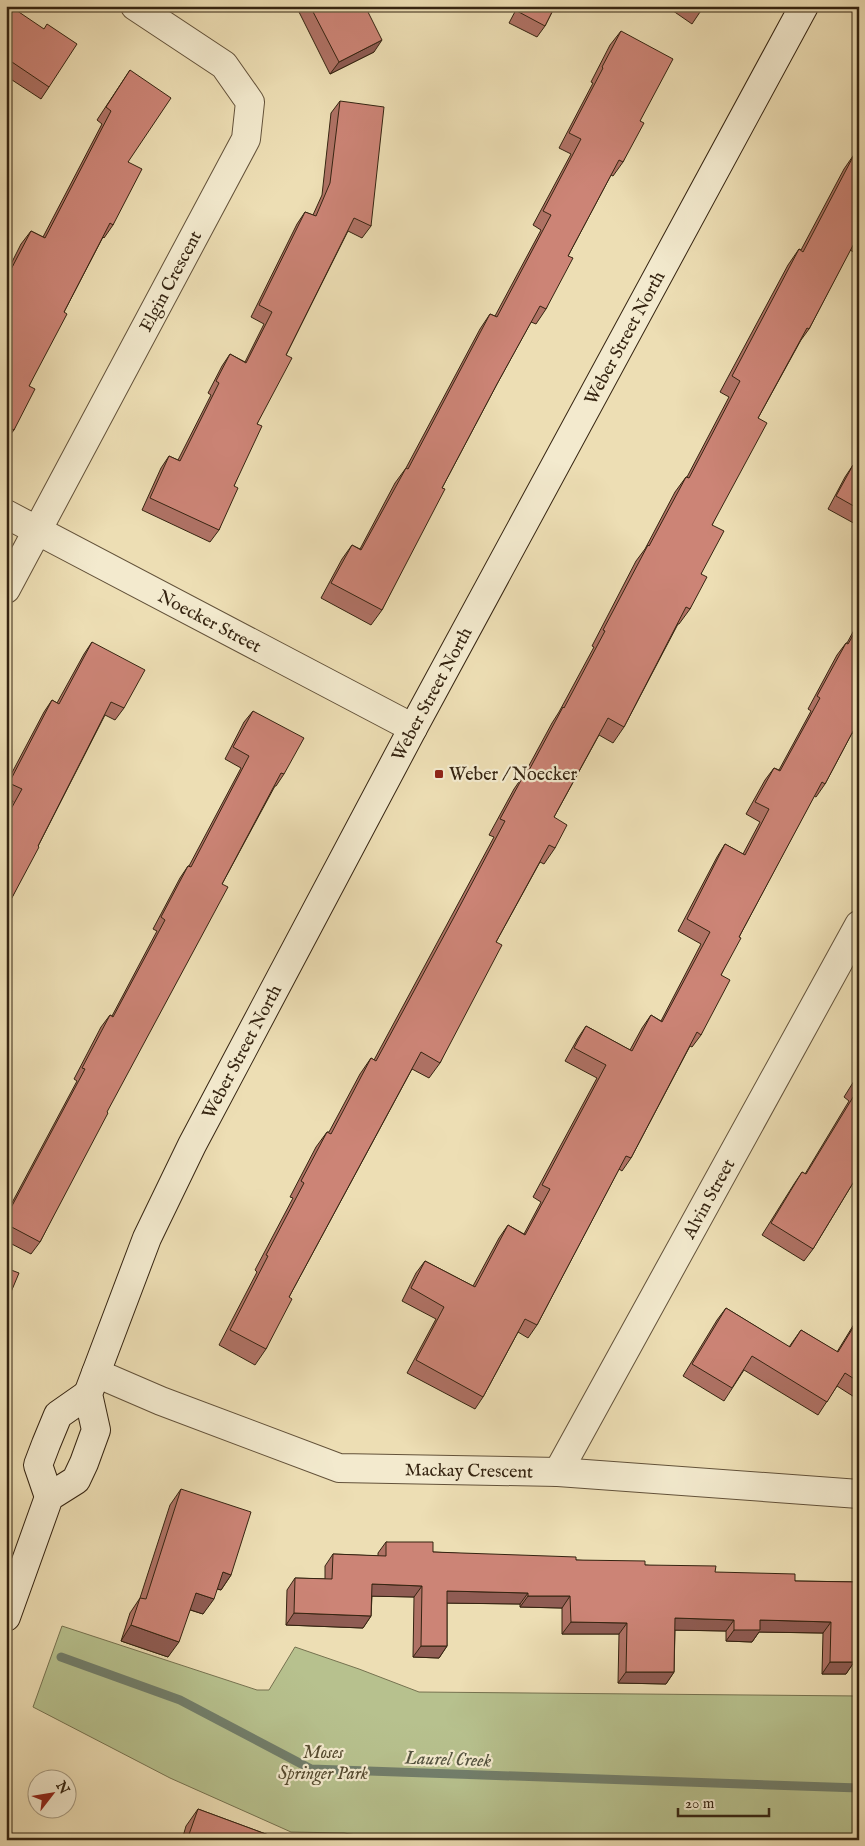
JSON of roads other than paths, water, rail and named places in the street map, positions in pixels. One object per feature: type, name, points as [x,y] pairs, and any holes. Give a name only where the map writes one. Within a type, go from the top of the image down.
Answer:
[{"type":"street","name":"Elgin Crescent","points":[[6,589],[246,139],[250,102],[224,65],[135,6]]},
{"type":"street","name":"Weber Street North","points":[[92,1384],[147,1238],[192,1145],[413,728],[804,6]]},
{"type":"street","name":"Noecker Street","points":[[6,514],[413,728]]},
{"type":"street","name":"Alvin Street","points":[[558,1472],[859,924]]},
{"type":"street","name":"Mackay Crescent","points":[[92,1384],[153,1398],[338,1468],[558,1472],[859,1494]]},
{"type":"street","points":[[49,1497],[38,1465],[58,1414],[92,1384]]},
{"type":"street","points":[[6,1617],[49,1497],[76,1480],[84,1463],[96,1430],[92,1384]]},
{"type":"waterway","name":"Laurel Creek","points":[[61,1657],[180,1700],[311,1769],[859,1788]]},
{"type":"place","name":"Weber / Noecker","points":[[439,774]]},
{"type":"park label","name":"Moses Springer Park","points":[[323,1762]]}]
